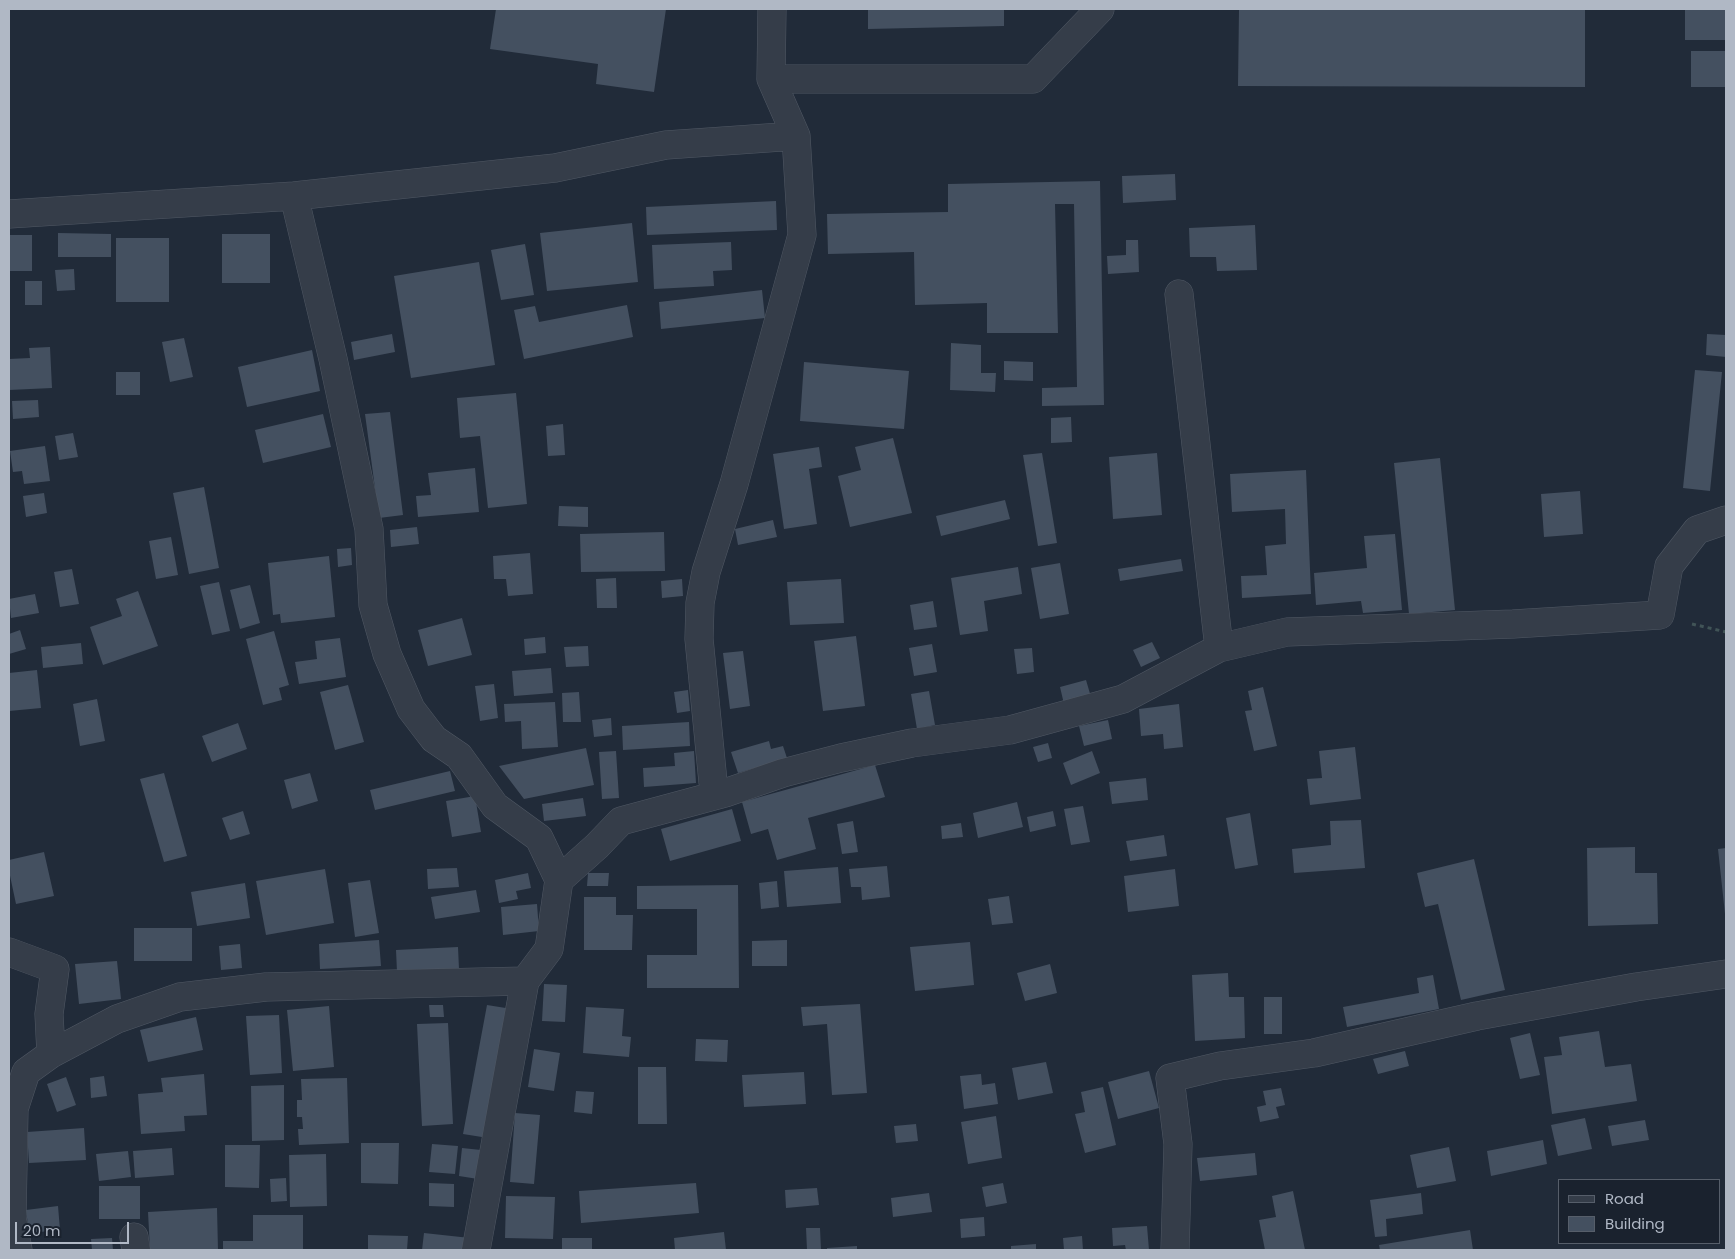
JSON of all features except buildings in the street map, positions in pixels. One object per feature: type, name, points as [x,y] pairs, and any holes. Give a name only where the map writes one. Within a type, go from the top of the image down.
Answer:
[{"type":"street","points":[[718,793],[713,782],[699,639],[700,603],[706,572],[734,484],[802,235],[796,136],[771,79],[772,9]]},
{"type":"street","points":[[771,79],[1033,79],[1100,9]]},
{"type":"street","points":[[9,214],[294,196],[555,168],[666,145],[796,136]]},
{"type":"street","points":[[294,196],[333,358],[369,529],[373,604],[387,654],[411,710],[434,739],[458,756],[495,806],[539,838],[559,880],[549,949],[526,981],[476,1250]]},
{"type":"street","points":[[1179,294],[1219,648]]},
{"type":"street","points":[[559,880],[597,846],[621,821],[840,758],[912,743],[1010,730],[1123,699],[1219,648],[1287,632],[1513,624],[1660,615],[1669,566],[1697,530],[1726,520]]},
{"type":"street","points":[[9,952],[55,969],[49,1014],[51,1054]]},
{"type":"street","points":[[1175,1250],[1178,1144],[1170,1078],[1220,1066],[1314,1053],[1505,1011],[1636,987],[1726,974]]},
{"type":"street","points":[[18,1250],[12,1218],[14,1108],[26,1072],[51,1054],[117,1019],[180,997],[266,987],[526,981]]}]
